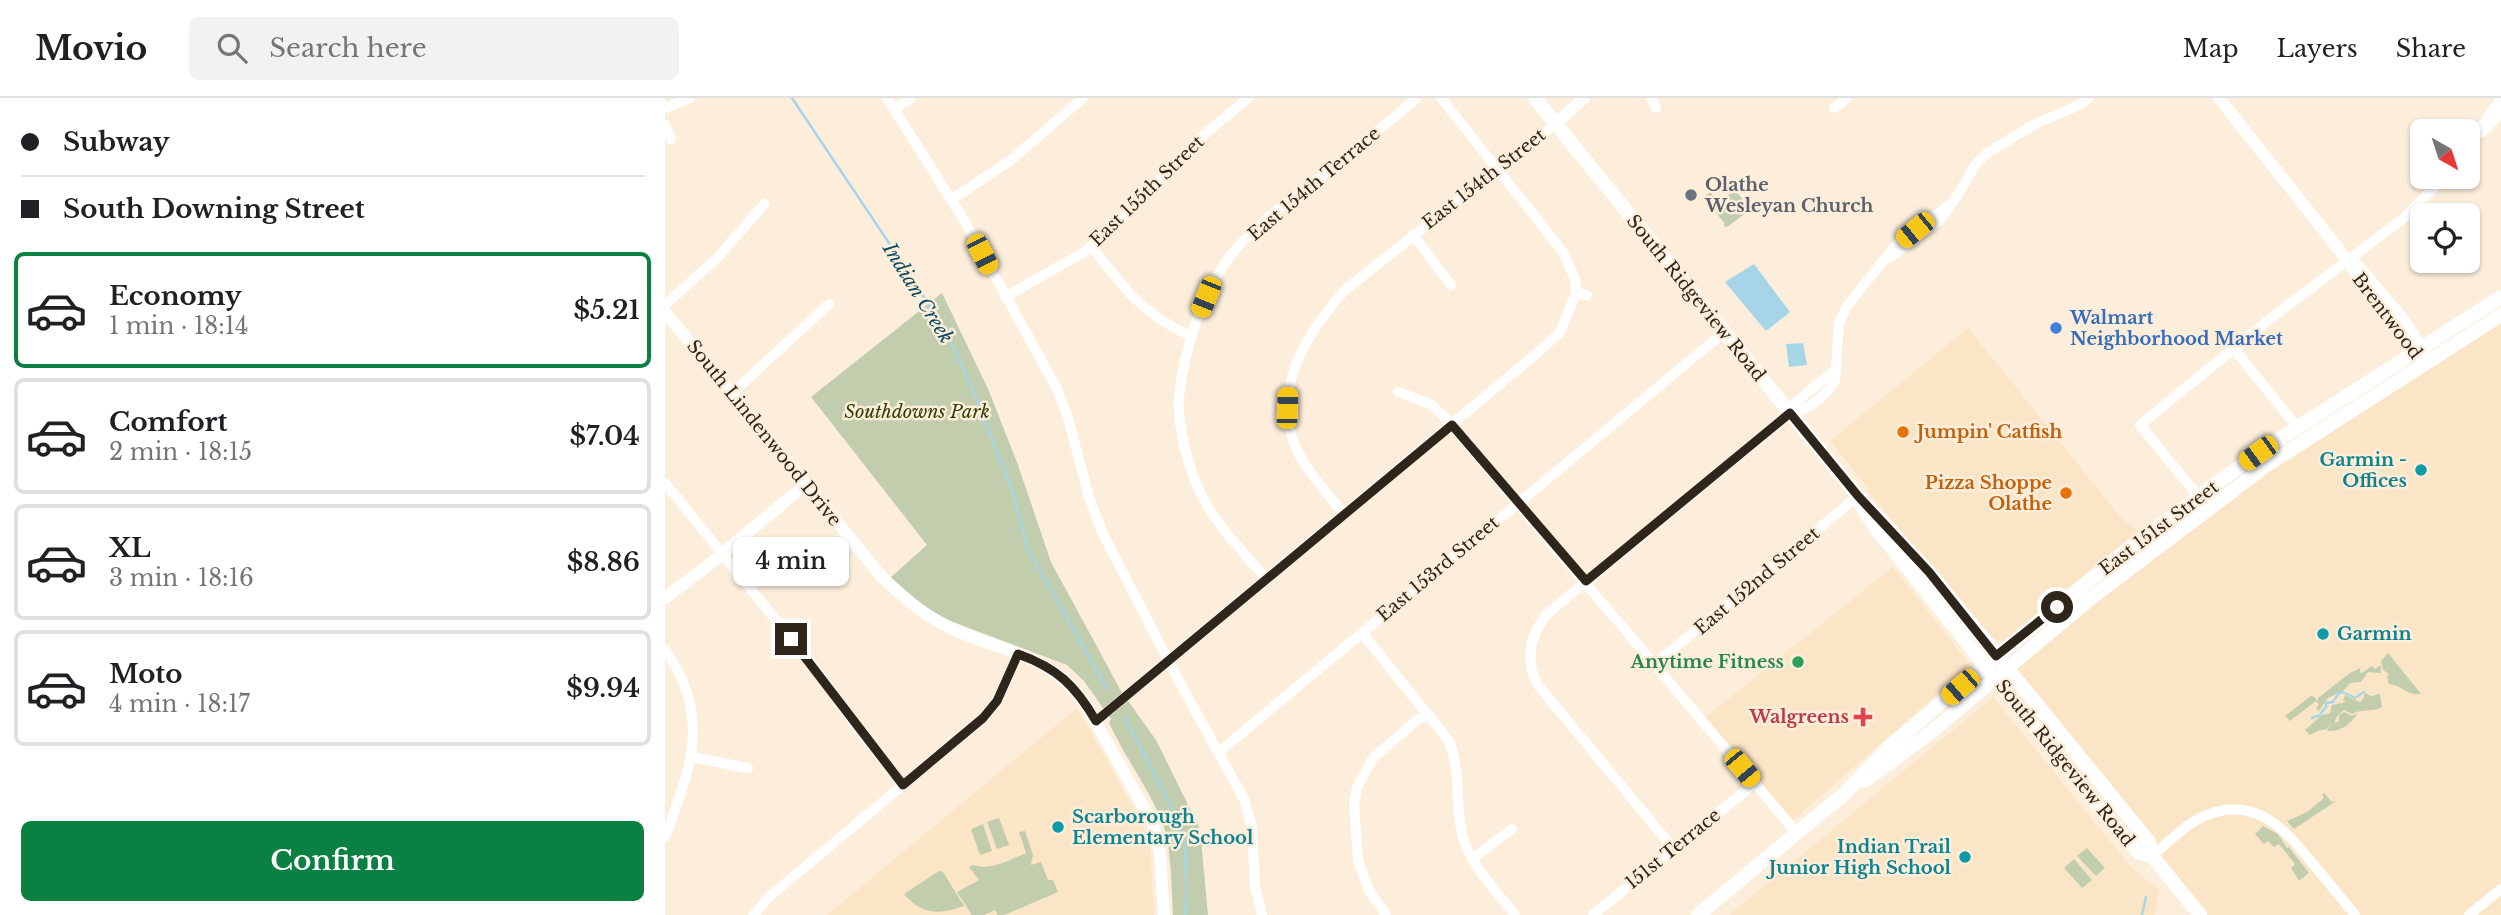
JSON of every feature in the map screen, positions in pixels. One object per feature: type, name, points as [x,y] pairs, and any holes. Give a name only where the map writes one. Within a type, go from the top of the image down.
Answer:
[{"type":"main road","name":"South Ridgeview Road","points":[[1535,98],[1723,333],[1858,496],[1929,572],[2001,674],[2150,844],[2152,856],[2200,915]]},
{"type":"main road","name":"East 151st Street","points":[[1844,794],[1888,748],[1991,661],[2198,496],[2295,429],[2501,297]]},
{"type":"main road","name":"East 151st Street","points":[[1697,915],[1844,794],[1897,759],[2112,582],[2214,505],[2267,466],[2501,315]]},
{"type":"main road","points":[[2214,505],[2216,493],[2283,445],[2295,429]]},
{"type":"main road","points":[[2112,582],[2124,566],[2187,516],[2198,496]]},
{"type":"street","points":[[887,98],[951,200],[1057,389],[1068,418],[1089,498],[1102,532],[1239,789],[1249,814],[1255,886],[1262,915]]},
{"type":"street","points":[[894,109],[911,98]]},
{"type":"street","points":[[951,200],[1011,160],[1083,98]]},
{"type":"street","name":"East 155th Street","points":[[1005,298],[1091,246],[1128,213],[1193,144],[1248,98]]},
{"type":"street","name":"East 154th Terrace","points":[[1267,580],[1216,518],[1201,495],[1192,468],[1182,432],[1179,400],[1192,337],[1213,281],[1231,255],[1259,226],[1417,98]]},
{"type":"street","points":[[1096,721],[1560,332],[1582,294],[1563,252],[1441,98]]},
{"type":"street","points":[[1556,123],[1584,98]]},
{"type":"street","points":[[1834,108],[1847,98]]},
{"type":"street","points":[[1673,848],[1533,676],[1529,654],[1535,630],[1547,614],[1790,413],[1803,411],[1831,388],[1835,381],[1842,313],[1895,246],[1954,201],[1974,167],[1987,153],[2035,124],[2089,98]]},
{"type":"street","points":[[2219,98],[2348,261]]},
{"type":"street","points":[[2480,130],[2501,98]]},
{"type":"street","points":[[665,108],[684,99]]},
{"type":"street","points":[[2480,134],[2501,112]]},
{"type":"street","name":"East 154th Street","points":[[1344,514],[1296,449],[1287,408],[1288,388],[1293,368],[1303,348],[1327,310],[1352,284],[1556,123]]},
{"type":"street","points":[[665,125],[671,139]]},
{"type":"street","points":[[2198,496],[2140,425],[2405,217],[2432,189]]},
{"type":"street","points":[[665,305],[719,257],[764,204]]},
{"type":"street","name":"East 154th Street","points":[[1412,235],[1451,285]]},
{"type":"street","points":[[1091,246],[1129,294],[1165,324],[1192,337]]},
{"type":"street","name":"Brentwood","points":[[2348,261],[2357,264],[2409,327],[2424,365]]},
{"type":"street","points":[[731,394],[829,304]]},
{"type":"street","name":"South Lindenwood Drive","points":[[665,312],[805,485],[882,577],[903,598],[945,625],[1038,662],[1074,687],[1153,824],[1160,854],[1164,915]]},
{"type":"street","name":"East 153rd Street","points":[[1219,752],[1723,333]]},
{"type":"street","points":[[2234,349],[2295,429]]},
{"type":"street","points":[[1398,392],[1432,405],[1452,425],[1797,833]]},
{"type":"street","points":[[665,483],[821,676],[852,722],[903,785]]},
{"type":"street","points":[[665,598],[805,485]]},
{"type":"street","name":"East 152nd Street","points":[[1655,664],[1858,496]]},
{"type":"street","points":[[1362,632],[1443,732],[1455,754],[1461,829],[1465,846],[1515,915]]},
{"type":"street","points":[[665,650],[686,685],[693,720],[691,757],[685,786],[665,837]]},
{"type":"street","points":[[753,915],[770,896],[983,718],[1001,693],[1018,654]]},
{"type":"street","points":[[1386,915],[1369,890],[1360,869],[1355,844],[1354,803],[1357,787],[1373,758],[1417,720],[1429,715]]},
{"type":"street","points":[[691,757],[748,768]]},
{"type":"street","name":"151st Terrace","points":[[1593,915],[1755,783]]},
{"type":"street","points":[[2152,856],[2207,815],[2224,810],[2251,812],[2270,819],[2288,833],[2355,915]]},
{"type":"street","points":[[1473,858],[1512,828]]},
{"type":"street","points":[[2469,915],[2501,889]]},
{"type":"shaded area","points":[[2501,315],[2501,915],[2200,915],[2007,669],[2203,514]]},
{"type":"shaded area","points":[[1968,328],[2122,519],[2138,531],[2003,641],[1994,639],[1958,598],[1871,495],[1830,441]]},
{"type":"shaded area","points":[[1893,567],[1970,665],[1789,824],[1702,720]]},
{"type":"shaded area","points":[[1993,697],[2131,867],[2160,891],[2155,915],[1729,915]]},
{"type":"shaded area","points":[[1077,708],[1143,825],[1150,848],[1154,915],[827,915]]},
{"type":"green space","points":[[1735,190],[1751,209],[1727,227],[1704,197],[1710,192],[1719,202]]},
{"type":"green space","name":"Southdowns Park","points":[[942,293],[989,391],[1051,562],[1121,691],[1156,740],[1200,829],[1208,915],[1173,915],[1169,853],[1162,821],[1109,723],[1111,719],[1084,681],[1067,665],[948,620],[925,607],[890,578],[927,545],[811,397]]},
{"type":"green space","points":[[2388,653],[2421,694],[2389,684],[2389,674],[2383,670],[2381,661]]},
{"type":"green space","points":[[2381,665],[2381,673],[2368,672],[2361,682],[2350,683],[2344,690],[2328,698],[2319,711],[2316,701],[2290,721],[2285,716],[2312,695],[2318,701],[2318,698],[2350,673],[2360,668],[2362,673],[2372,666],[2375,669]]},
{"type":"green space","points":[[2365,693],[2371,696],[2380,694],[2382,707],[2352,714],[2344,710],[2337,716],[2334,723],[2339,721],[2339,715],[2344,712],[2352,716],[2358,713],[2341,729],[2327,731],[2332,722],[2327,729],[2310,735],[2305,730],[2322,715],[2330,713],[2332,705],[2346,702],[2343,700],[2345,695],[2360,702]]},
{"type":"green space","points":[[2324,793],[2332,802],[2336,801],[2294,829],[2287,821],[2307,812],[2324,798]]},
{"type":"green space","points":[[999,818],[1009,845],[997,849],[987,822]]},
{"type":"green space","points":[[983,824],[992,851],[980,855],[971,829]]},
{"type":"green space","points":[[2263,826],[2278,834],[2309,873],[2299,881],[2291,868],[2295,864],[2279,844],[2274,847],[2268,841],[2264,844],[2255,834]]},
{"type":"green space","points":[[1025,831],[1033,855],[1031,865],[1041,862],[1048,880],[1053,880],[1058,892],[1004,915],[998,915],[995,910],[984,915],[972,915],[957,892],[979,880],[969,867],[993,866],[1026,853],[1019,832]]},
{"type":"green space","points":[[2087,848],[2105,868],[2096,876],[2077,856]]},
{"type":"green space","points":[[2074,859],[2092,880],[2082,888],[2064,868]]},
{"type":"green space","points":[[939,871],[943,872],[964,906],[947,911],[931,911],[917,906],[904,894]]},
{"type":"water","points":[[1754,264],[1790,312],[1766,331],[1725,282]]},
{"type":"water","points":[[1803,343],[1807,365],[1789,367],[1786,344]]},
{"type":"waterway","name":"Indian Creek","points":[[792,98],[913,279],[948,337],[973,390],[1012,490],[1028,549],[1107,689]]},
{"type":"waterway","points":[[2321,713],[2326,703],[2333,702],[2339,693],[2343,692]]},
{"type":"waterway","points":[[2345,693],[2355,698],[2364,692]]},
{"type":"waterway","points":[[2312,718],[2320,715]]},
{"type":"waterway","name":"Indian Creek","points":[[1125,718],[1180,823],[1185,848],[1185,915]]},
{"type":"waterway","points":[[2142,915],[2146,897]]},
{"type":"place","name":"Olathe Wesleyan Church","points":[[1691,195]]},
{"type":"place","name":"Walmart Neighborhood Market","points":[[2056,328]]},
{"type":"place","name":"Jumpin' Catfish","points":[[1903,432]]},
{"type":"place","name":"Garmin - Offices","points":[[2421,470]]},
{"type":"place","name":"Pizza Shoppe Olathe","points":[[2066,493]]},
{"type":"place","name":"Garmin","points":[[2323,634]]},
{"type":"place","name":"Anytime Fitness","points":[[1798,662]]},
{"type":"place","name":"Walgreens","points":[[1863,717]]},
{"type":"place","name":"Scarborough Elementary School","points":[[1058,827]]},
{"type":"place","name":"Indian Trail Junior High School","points":[[1965,857]]},
{"type":"route","points":[[791,639],[821,676],[852,722],[903,785],[983,718],[997,701],[1018,654],[1057,673],[1074,687],[1096,721],[1452,425],[1586,581],[1790,413],[1858,496],[1929,572],[1996,656],[2057,607]]}]
